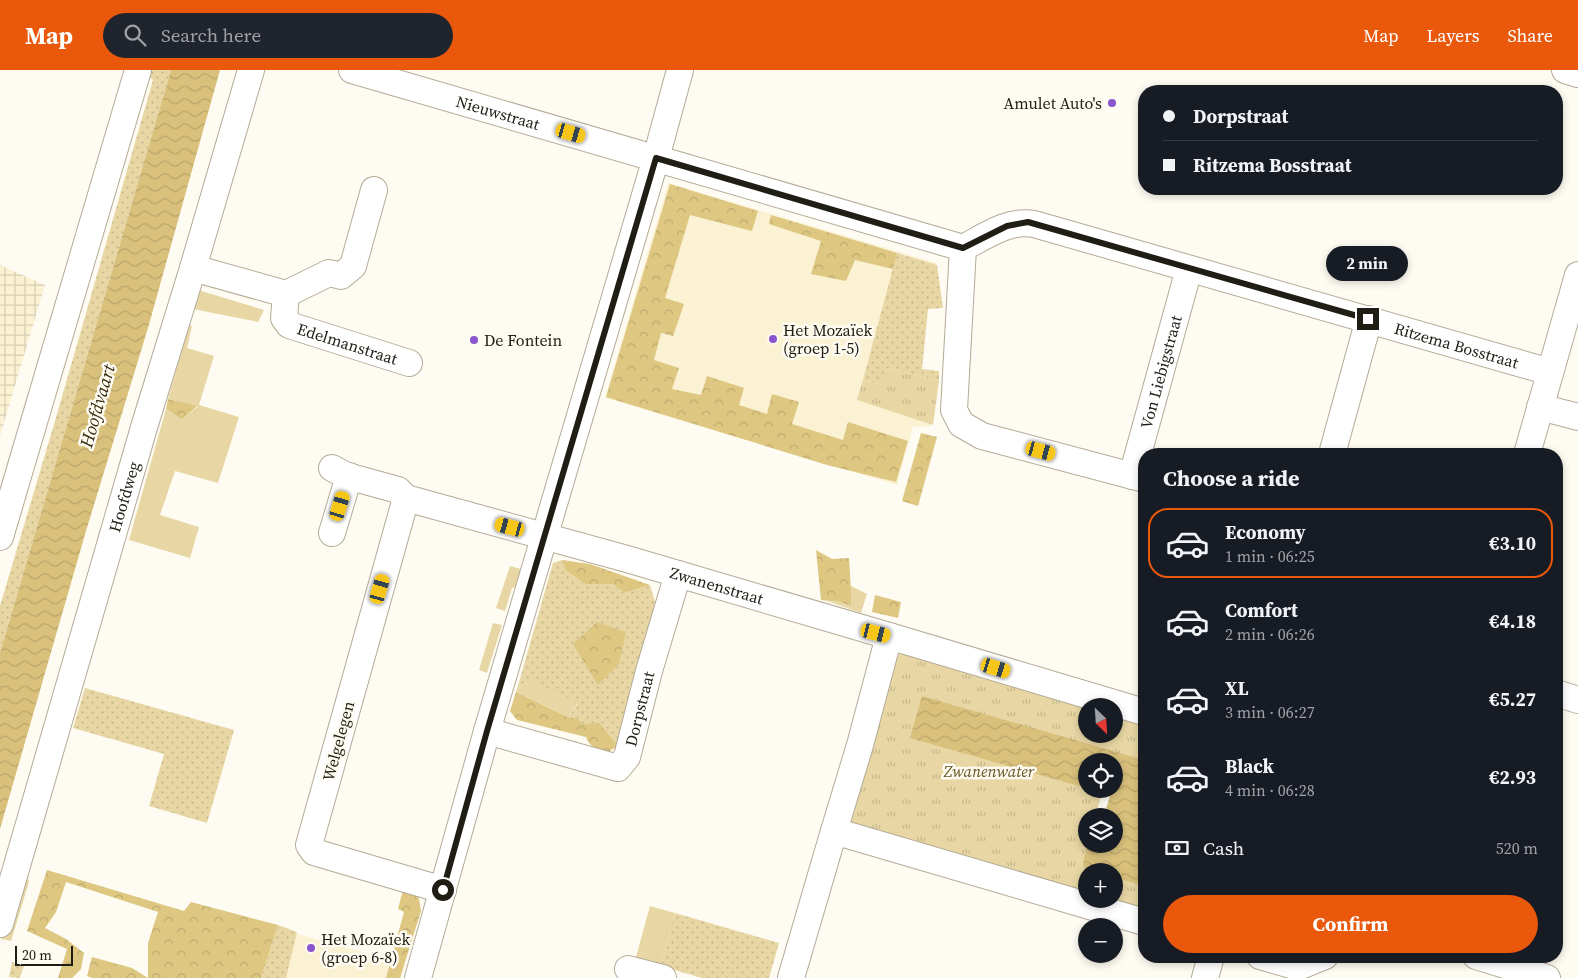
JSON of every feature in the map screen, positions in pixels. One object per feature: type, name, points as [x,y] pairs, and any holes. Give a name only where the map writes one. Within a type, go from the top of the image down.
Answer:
[{"type":"street","points":[[0,537],[138,70]]},
{"type":"street","name":"Hoofdweg","points":[[0,924],[145,424],[251,70]]},
{"type":"street","name":"Nieuwstraat","points":[[352,70],[963,248]]},
{"type":"street","points":[[418,978],[487,731],[656,158],[680,70]]},
{"type":"street","points":[[1565,70],[1578,74]]},
{"type":"street","points":[[193,268],[286,294],[329,273],[341,276],[353,266],[374,190]]},
{"type":"street","name":"Ritzema Bosstraat","points":[[963,248],[1007,226],[1028,222],[1550,372]]},
{"type":"street","points":[[963,248],[954,410],[960,424],[982,436],[1138,477]]},
{"type":"street","name":"Von Liebigstraat","points":[[1145,448],[1189,269]]},
{"type":"street","points":[[1529,448],[1578,275]]},
{"type":"street","name":"Edelmanstraat","points":[[286,294],[284,318],[289,325],[409,363]]},
{"type":"street","points":[[1334,448],[1368,319]]},
{"type":"street","points":[[1540,407],[1578,417]]},
{"type":"street","points":[[332,533],[341,472],[398,490],[406,498],[544,536]]},
{"type":"street","name":"Welgelegen","points":[[406,498],[354,680],[310,846],[314,852],[443,890]]},
{"type":"street","name":"Zwanenstraat","points":[[544,536],[889,636]]},
{"type":"street","name":"Dorpstraat","points":[[487,731],[618,768],[627,757],[649,671],[678,574]]},
{"type":"street","points":[[791,978],[860,745],[889,636],[1138,710]]},
{"type":"street","points":[[1563,695],[1578,700]]},
{"type":"street","points":[[834,831],[1138,920]]},
{"type":"street","points":[[1205,978],[1210,963]]},
{"type":"street","points":[[1275,963],[1296,973],[1313,963]]},
{"type":"street","points":[[1497,963],[1535,976]]},
{"type":"street","points":[[628,969],[663,978]]},
{"type":"shaded area","name":"Het Mozaïek (groep 1-5)","points":[[668,183],[936,263],[940,307],[927,307],[920,371],[937,372],[930,426],[913,427],[897,485],[605,398]]},
{"type":"shaded area","points":[[0,265],[45,285],[0,436]]},
{"type":"shaded area","name":"Het Mozaïek (groep 6-8)","points":[[294,933],[405,964],[401,978],[263,978]]},
{"type":"green space","points":[[151,70],[171,70],[0,653],[0,606],[153,80],[149,77]]},
{"type":"green space","points":[[670,184],[758,211],[752,231],[690,215],[665,298],[684,304],[673,336],[661,333],[654,360],[679,368],[672,389],[701,395],[707,376],[744,388],[739,405],[767,414],[772,394],[799,402],[792,424],[843,440],[848,422],[908,441],[896,482],[827,465],[606,397]]},
{"type":"green space","points":[[771,215],[897,253],[893,269],[855,260],[846,281],[811,274],[821,241],[769,224]]},
{"type":"green space","points":[[897,253],[937,265],[943,308],[928,309],[922,369],[939,371],[939,381],[887,368],[882,385],[863,380]]},
{"type":"green space","points":[[198,290],[264,310],[258,322],[193,309]]},
{"type":"green space","points":[[189,325],[192,326],[187,348],[214,356],[199,405],[239,417],[218,483],[175,471],[160,515],[199,527],[190,558],[129,540],[166,409],[182,420],[198,406],[168,399]]},
{"type":"green space","points":[[887,368],[939,381],[933,425],[857,400],[863,380],[881,385]]},
{"type":"green space","points":[[168,399],[198,405],[182,420],[166,409]]},
{"type":"green space","points":[[921,433],[937,437],[918,506],[902,501]]},
{"type":"green space","points":[[816,550],[832,559],[849,558],[852,607],[841,602],[821,600]]},
{"type":"green space","points":[[562,560],[565,570],[585,584],[613,584],[624,593],[650,585],[656,605],[618,746],[582,724],[578,718],[568,717],[578,704],[532,682],[518,686],[553,563]]},
{"type":"green space","points":[[562,560],[590,564],[650,585],[624,593],[613,584],[585,584],[565,570]]},
{"type":"green space","points":[[510,566],[524,570],[519,586],[512,588],[505,611],[496,608]]},
{"type":"green space","points":[[851,586],[867,594],[861,613],[827,601],[841,602],[851,607]]},
{"type":"green space","points":[[875,595],[901,602],[898,618],[872,612]]},
{"type":"green space","points":[[597,622],[626,632],[619,664],[598,685],[573,644]]},
{"type":"green space","points":[[493,623],[502,625],[487,673],[479,670]]},
{"type":"green space","name":"Zwanenwater","points":[[902,653],[1078,704],[1078,743],[1123,743],[1123,714],[1138,718],[1138,910],[1123,906],[1123,863],[1078,863],[1078,893],[852,824],[849,817],[896,656]]},
{"type":"green space","points":[[532,682],[578,703],[568,717],[516,692],[518,686]]},
{"type":"green space","points":[[85,688],[234,730],[207,823],[149,806],[164,754],[73,728]]},
{"type":"green space","points":[[516,692],[568,717],[578,718],[582,724],[599,723],[618,746],[608,752],[592,746],[586,737],[517,720],[510,711]]},
{"type":"green space","points":[[25,870],[29,882],[11,941],[1,939]]},
{"type":"green space","points":[[47,870],[184,911],[191,902],[278,925],[261,978],[148,978],[148,943],[158,912],[66,882],[56,912],[45,928],[66,939],[84,953],[81,969],[72,978],[58,978],[67,949],[27,931]]},
{"type":"green space","points":[[403,890],[416,895],[419,899],[421,911],[400,978],[386,978],[404,912],[398,909]]},
{"type":"green space","points":[[650,906],[675,913],[661,966],[636,957]]},
{"type":"green space","points":[[675,913],[779,943],[769,978],[702,978],[661,966]]},
{"type":"green space","points":[[278,925],[297,932],[286,978],[261,978]]},
{"type":"green space","points":[[92,957],[132,968],[148,978],[92,978],[87,976]]},
{"type":"green space","points":[[12,962],[24,966],[21,978],[9,977]]},
{"type":"water","name":"Hoofdvaart","points":[[171,70],[220,70],[148,328],[86,531],[0,829],[0,653]]},
{"type":"water","points":[[922,696],[1078,741],[1078,743],[1085,743],[1120,753],[1078,753],[1078,786],[910,738]]},
{"type":"water","points":[[1123,754],[1138,758],[1138,884],[1123,880],[1123,863],[1083,863],[1086,853],[1123,853],[1123,808],[1097,808],[1100,798],[1123,798]]},
{"type":"pier","points":[[1100,798],[1109,798],[1106,808],[1097,808]]},
{"type":"place","name":"Amulet Auto's","points":[[1112,103]]},
{"type":"place","name":"Het Mozaïek (groep 1-5)","points":[[773,339]]},
{"type":"place","name":"De Fontein","points":[[474,340]]},
{"type":"place","name":"Het Mozaïek (groep 6-8)","points":[[311,948]]},
{"type":"route","points":[[443,890],[487,731],[656,158],[963,248],[1007,226],[1028,222],[1368,319]]}]
